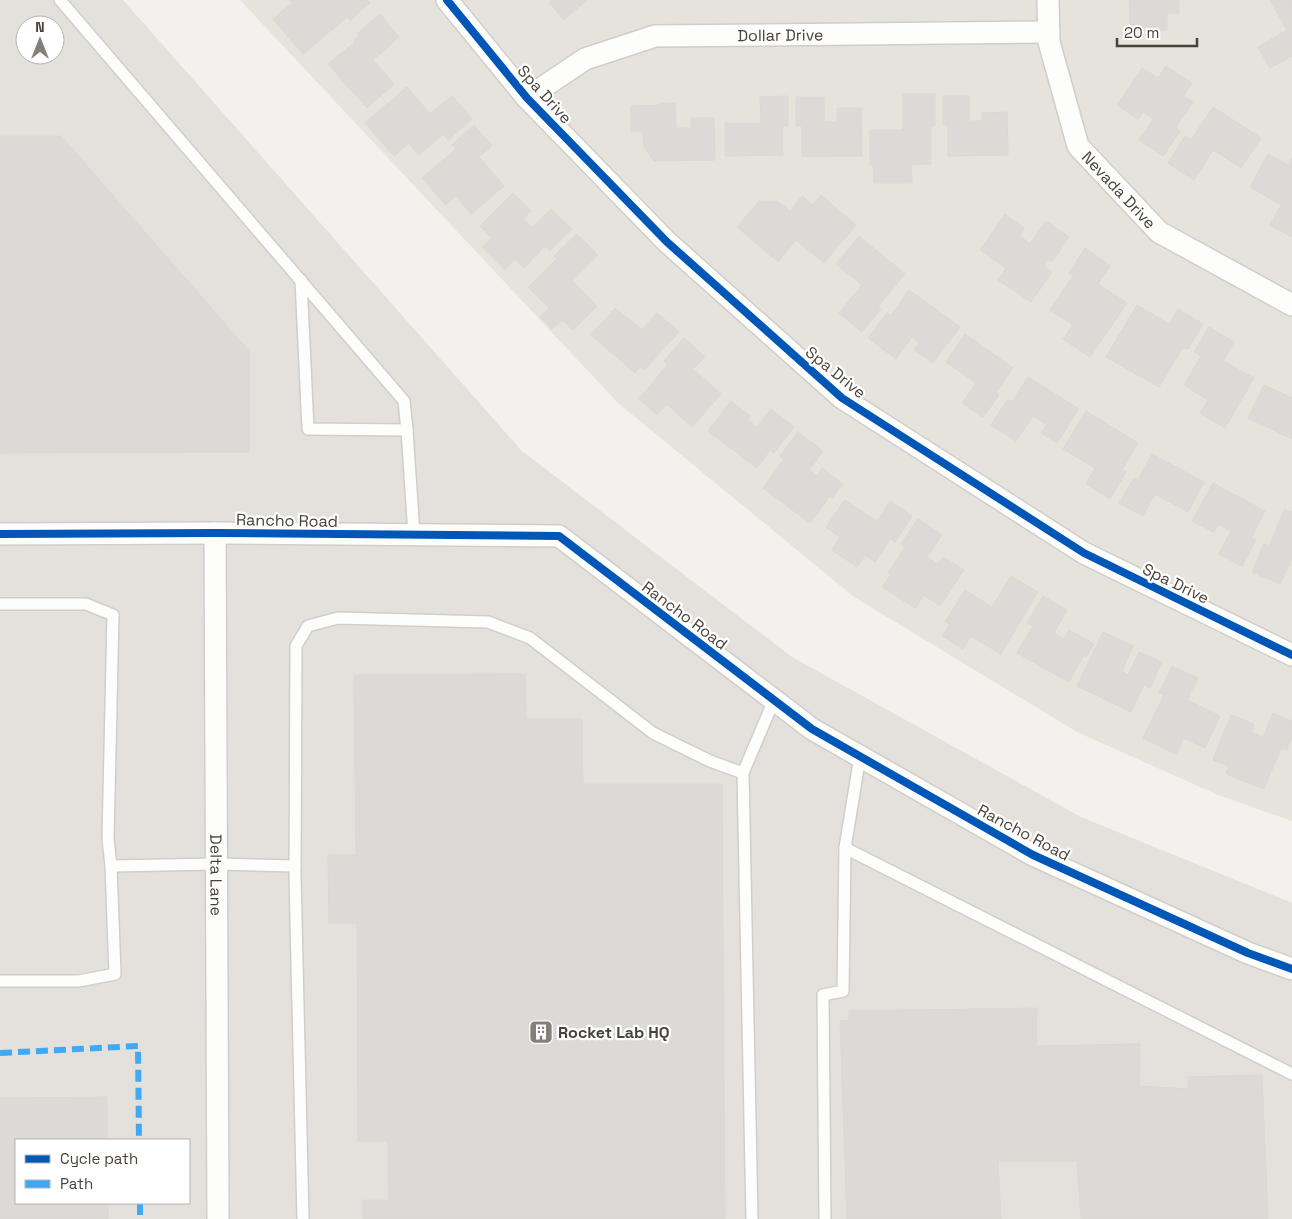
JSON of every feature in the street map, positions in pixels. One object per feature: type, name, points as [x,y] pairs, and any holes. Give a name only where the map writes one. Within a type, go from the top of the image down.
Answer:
[{"type":"street","name":"Spa Drive","points":[[447,0],[528,98],[667,242],[842,398],[1084,553],[1292,655]]},
{"type":"street","name":"Nevada Drive","points":[[1048,0],[1049,42],[1078,146],[1159,232],[1292,305]]},
{"type":"street","name":"Dollar Drive","points":[[528,98],[585,59],[655,36],[1049,32]]},
{"type":"street","name":"Rancho Road","points":[[0,534],[214,533],[559,536],[812,729],[1033,855],[1248,953],[1292,969]]},
{"type":"street","name":"Delta Lane","points":[[214,533],[218,1219]]},
{"type":"lane","points":[[60,0],[404,400],[414,535]]},
{"type":"lane","points":[[300,280],[308,429],[407,430]]},
{"type":"lane","points":[[0,604],[86,604],[113,615],[108,839],[116,974],[79,981],[0,981]]},
{"type":"lane","points":[[302,1219],[295,866],[296,646],[308,626],[338,618],[488,622],[530,638],[653,733],[710,761],[743,773]]},
{"type":"lane","points":[[752,1219],[743,773],[774,700]]},
{"type":"lane","points":[[825,1219],[823,995],[843,991],[844,848],[860,756]]},
{"type":"lane","points":[[844,848],[1292,1074]]},
{"type":"lane","points":[[111,866],[216,864],[295,866]]},
{"type":"shaded area","points":[[0,0],[123,0],[522,451],[792,657],[1081,817],[1292,903],[1292,1219],[0,1219]]},
{"type":"shaded area","points":[[240,0],[1292,0],[1292,821],[1218,795],[1077,732],[854,597],[618,403]]},
{"type":"building","points":[[290,0],[367,0],[370,3],[350,20],[347,17],[303,54],[273,19],[292,3]]},
{"type":"building","points":[[551,0],[587,0],[564,20],[549,2]]},
{"type":"building","points":[[1129,0],[1179,0],[1179,13],[1167,13],[1167,30],[1130,30]]},
{"type":"building","points":[[1270,0],[1292,0],[1292,56],[1270,68],[1258,47],[1287,30]]},
{"type":"building","points":[[380,14],[399,37],[373,60],[394,84],[367,108],[328,64],[355,42],[354,40],[359,36],[357,34]]},
{"type":"building","points":[[1166,66],[1192,83],[1183,96],[1193,102],[1176,127],[1180,131],[1163,156],[1139,140],[1154,119],[1143,112],[1138,119],[1117,105],[1142,68],[1158,78]]},
{"type":"building","points":[[407,87],[430,114],[452,96],[472,119],[448,140],[443,134],[419,155],[409,143],[394,156],[365,123]]},
{"type":"building","points":[[903,94],[935,94],[935,125],[931,126],[931,164],[911,165],[912,183],[874,183],[873,165],[870,165],[870,130],[903,130]]},
{"type":"building","points":[[788,96],[788,126],[782,126],[783,155],[725,156],[725,123],[761,123],[760,97]]},
{"type":"building","points":[[943,96],[969,96],[969,121],[982,121],[982,113],[1007,112],[1008,155],[948,156],[948,125],[943,125]]},
{"type":"building","points":[[796,97],[824,97],[824,122],[837,122],[837,108],[861,108],[862,156],[802,157],[802,126],[796,126]]},
{"type":"building","points":[[660,103],[675,103],[676,128],[691,128],[691,118],[714,118],[715,160],[654,161],[644,147],[643,131],[631,131],[631,106],[660,105]]},
{"type":"building","points":[[1213,107],[1261,138],[1241,168],[1213,150],[1194,180],[1168,163],[1185,136],[1191,140]]},
{"type":"building","points":[[474,125],[492,146],[479,157],[504,186],[471,214],[456,196],[446,205],[422,178],[456,149],[452,145]]},
{"type":"building","points":[[0,136],[61,136],[249,351],[249,452],[0,453]]},
{"type":"building","points":[[1268,154],[1288,165],[1292,158],[1292,237],[1270,225],[1281,205],[1250,187]]},
{"type":"building","points":[[513,193],[531,211],[523,218],[532,228],[551,209],[572,229],[550,251],[545,246],[524,268],[515,259],[505,270],[482,247],[492,238],[480,226]]},
{"type":"building","points":[[821,195],[856,225],[824,263],[796,240],[778,262],[737,227],[759,201],[777,201],[790,211],[802,196],[813,205]]},
{"type":"building","points":[[1005,214],[1024,228],[1019,236],[1030,243],[1046,221],[1069,237],[1052,262],[1049,259],[1044,266],[1052,272],[1031,302],[998,280],[1006,268],[980,250]]},
{"type":"building","points":[[577,234],[598,255],[572,281],[597,306],[573,330],[562,320],[552,329],[540,317],[549,308],[528,287],[557,259],[554,256]]},
{"type":"building","points":[[859,236],[905,274],[878,306],[881,309],[862,332],[839,313],[862,285],[836,264]]},
{"type":"building","points":[[1085,248],[1110,266],[1098,284],[1127,303],[1090,357],[1063,339],[1073,325],[1050,310],[1073,276],[1069,273]]},
{"type":"building","points":[[909,290],[960,327],[933,363],[914,350],[919,343],[912,337],[896,359],[868,338],[887,313],[891,316]]},
{"type":"building","points":[[1137,305],[1169,324],[1178,309],[1203,324],[1188,349],[1183,347],[1159,387],[1106,357]]},
{"type":"building","points":[[615,308],[642,330],[657,313],[679,332],[644,370],[640,367],[635,373],[591,335]]},
{"type":"building","points":[[1209,327],[1234,342],[1223,361],[1254,378],[1225,428],[1200,413],[1208,400],[1184,385],[1201,356],[1194,352]]},
{"type":"building","points":[[965,334],[1013,368],[996,392],[999,395],[983,417],[962,403],[976,383],[946,362]]},
{"type":"building","points":[[684,338],[705,357],[693,369],[721,394],[692,427],[667,404],[657,415],[639,399],[668,364],[664,361]]},
{"type":"building","points":[[1028,377],[1079,409],[1057,443],[1041,433],[1047,425],[1033,416],[1016,441],[991,425],[1007,400],[1012,402]]},
{"type":"building","points":[[1264,385],[1292,398],[1292,439],[1248,418]]},
{"type":"building","points":[[731,401],[750,416],[747,420],[757,427],[771,409],[794,427],[774,453],[770,450],[757,468],[708,431]]},
{"type":"building","points":[[1086,411],[1138,443],[1122,470],[1126,472],[1110,499],[1086,484],[1095,468],[1063,449]]},
{"type":"building","points":[[798,432],[823,451],[809,470],[817,476],[822,468],[843,484],[832,498],[830,496],[810,523],[763,488],[784,459],[780,456]]},
{"type":"building","points":[[1152,454],[1204,482],[1188,512],[1155,494],[1143,516],[1119,503],[1134,478],[1138,480]]},
{"type":"building","points":[[1213,483],[1265,511],[1251,538],[1256,540],[1242,566],[1219,554],[1231,531],[1218,524],[1214,532],[1192,521]]},
{"type":"building","points":[[845,500],[877,521],[890,501],[912,516],[895,542],[890,539],[875,562],[865,555],[857,567],[832,550],[840,537],[826,527]]},
{"type":"building","points":[[1285,509],[1292,512],[1292,558],[1280,584],[1252,572],[1264,544],[1269,546]]},
{"type":"building","points":[[918,519],[942,535],[927,557],[938,564],[943,557],[964,570],[940,606],[924,595],[915,608],[882,587],[891,575],[888,573],[905,547],[901,544]]},
{"type":"building","points":[[1011,576],[1038,592],[1001,654],[971,636],[963,649],[942,636],[950,624],[945,622],[965,590],[992,607]]},
{"type":"building","points":[[1043,596],[1067,610],[1054,633],[1064,639],[1069,630],[1094,644],[1086,657],[1084,655],[1069,682],[1017,653],[1033,626],[1027,623]]},
{"type":"building","points":[[1103,632],[1133,646],[1122,671],[1128,675],[1139,652],[1162,662],[1150,688],[1144,685],[1131,712],[1077,686]]},
{"type":"building","points":[[1172,666],[1198,678],[1187,700],[1220,716],[1205,748],[1184,738],[1176,754],[1143,738],[1164,695],[1159,693]]},
{"type":"building","name":"Rocket Lab HQ","points":[[525,674],[526,719],[582,719],[583,784],[722,784],[725,1219],[363,1219],[363,1200],[389,1200],[388,1141],[358,1141],[357,923],[329,923],[328,855],[356,855],[354,675]]},
{"type":"building","points":[[1273,713],[1292,721],[1292,738],[1287,750],[1281,748],[1264,789],[1226,774],[1229,766],[1213,760],[1231,715],[1254,724],[1251,732],[1263,737]]},
{"type":"building","points":[[1037,1008],[1036,1046],[1140,1044],[1139,1086],[1188,1089],[1189,1077],[1262,1075],[1268,1219],[1081,1219],[1077,1161],[998,1161],[1001,1219],[847,1219],[840,1021],[849,1020],[849,1011]]},
{"type":"building","points":[[107,1097],[107,1139],[15,1139],[15,1204],[108,1204],[108,1219],[0,1219],[0,1098]]},
{"type":"marked path","points":[[0,1053],[138,1046],[139,1139]]},
{"type":"marked path","points":[[140,1204],[140,1219]]},
{"type":"cycle path","points":[[447,0],[527,98],[667,242],[842,398],[1084,553],[1292,655]]},
{"type":"cycle path","points":[[0,534],[215,533],[559,536],[812,729],[1033,855],[1248,953],[1292,969]]},
{"type":"place","name":"Rocket Lab HQ","points":[[541,1032]]}]
